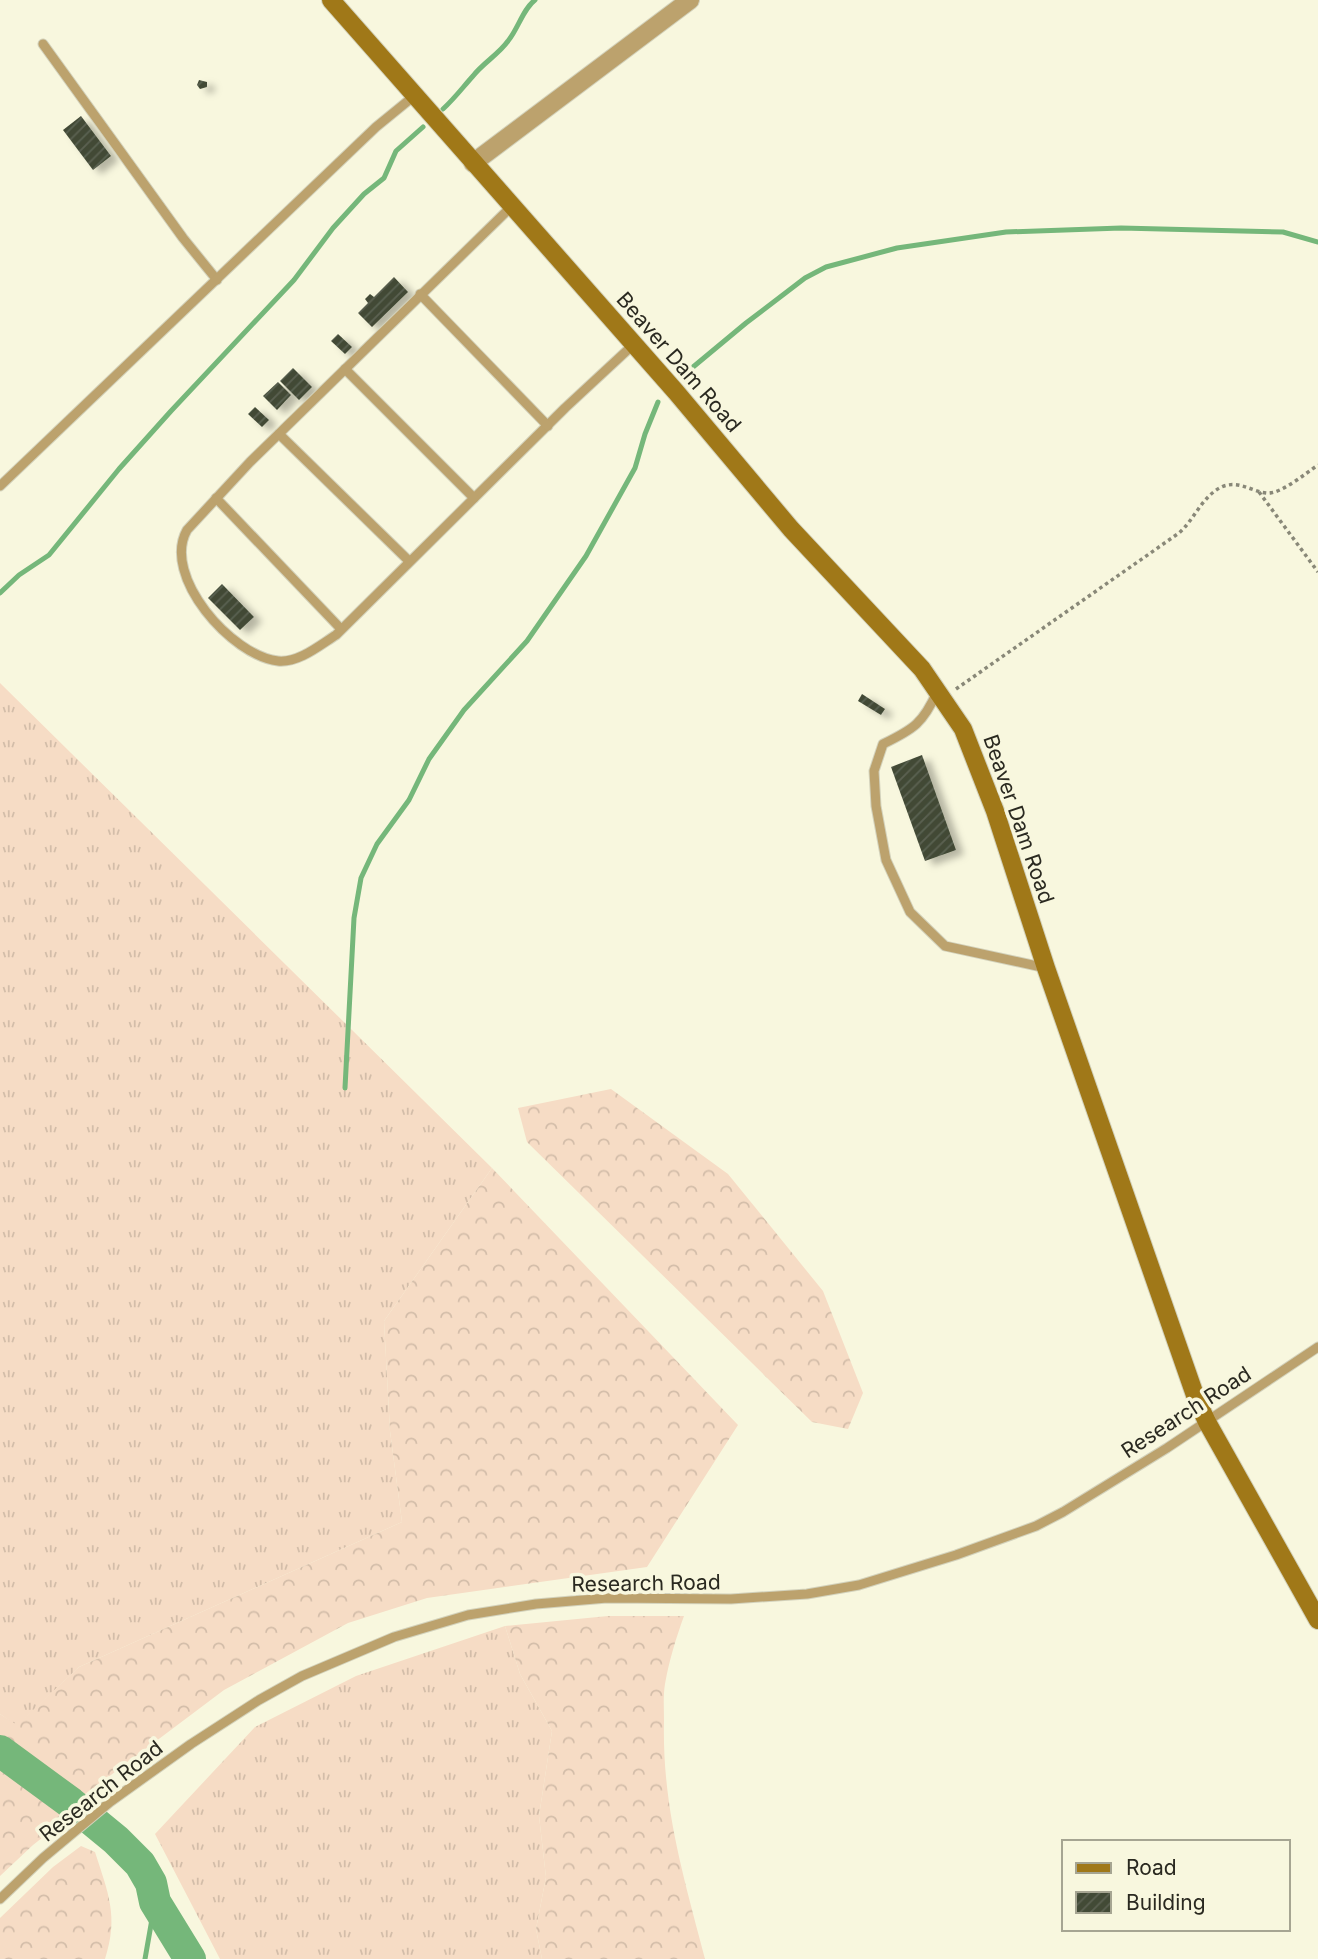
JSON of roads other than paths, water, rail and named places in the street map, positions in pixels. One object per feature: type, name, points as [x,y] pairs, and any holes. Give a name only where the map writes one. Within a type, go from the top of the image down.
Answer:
[{"type":"street","name":"Beaver Dam Road","points":[[331,0],[634,344],[791,530],[922,669],[963,729],[980,768],[1157,1288],[1207,1422],[1318,1620]]},
{"type":"street","points":[[473,163],[690,0]]},
{"type":"lane","points":[[43,44],[183,238],[217,280]]},
{"type":"lane","points":[[0,486],[376,127],[414,96]]},
{"type":"lane","points":[[511,207],[279,434],[187,530],[182,538],[181,549],[184,574],[192,592],[213,619],[245,648],[278,661],[292,660],[303,655],[341,629],[634,344]]},
{"type":"lane","points":[[420,294],[548,426]]},
{"type":"lane","points":[[345,369],[474,498]]},
{"type":"lane","points":[[279,434],[409,561]]},
{"type":"lane","points":[[216,498],[341,629]]},
{"type":"lane","points":[[941,694],[926,717],[906,733],[883,744],[874,771],[876,806],[886,860],[910,912],[946,946],[1046,968]]},
{"type":"lane","name":"Research Road","points":[[0,1899],[43,1858],[110,1802],[191,1744],[302,1676],[394,1637],[468,1615],[504,1608],[607,1598],[776,1597],[874,1581],[987,1545],[1036,1526],[1086,1499],[1318,1347]]},
{"type":"waterway","points":[[443,109],[504,46],[535,0]]},
{"type":"waterway","points":[[0,593],[19,575],[49,555],[119,469],[294,280],[333,228],[364,194],[384,178],[396,151],[423,127]]},
{"type":"waterway","points":[[681,377],[805,278],[826,267],[897,248],[1006,232],[1121,228],[1283,232],[1318,242]]},
{"type":"waterway","points":[[345,1088],[354,918],[361,878],[377,844],[409,800],[429,759],[464,710],[527,641],[586,556],[635,468],[658,402]]},
{"type":"waterway","points":[[0,1751],[71,1803],[140,1864],[151,1883],[155,1902],[190,1959]]},
{"type":"waterway","points":[[145,1959],[155,1902]]}]
